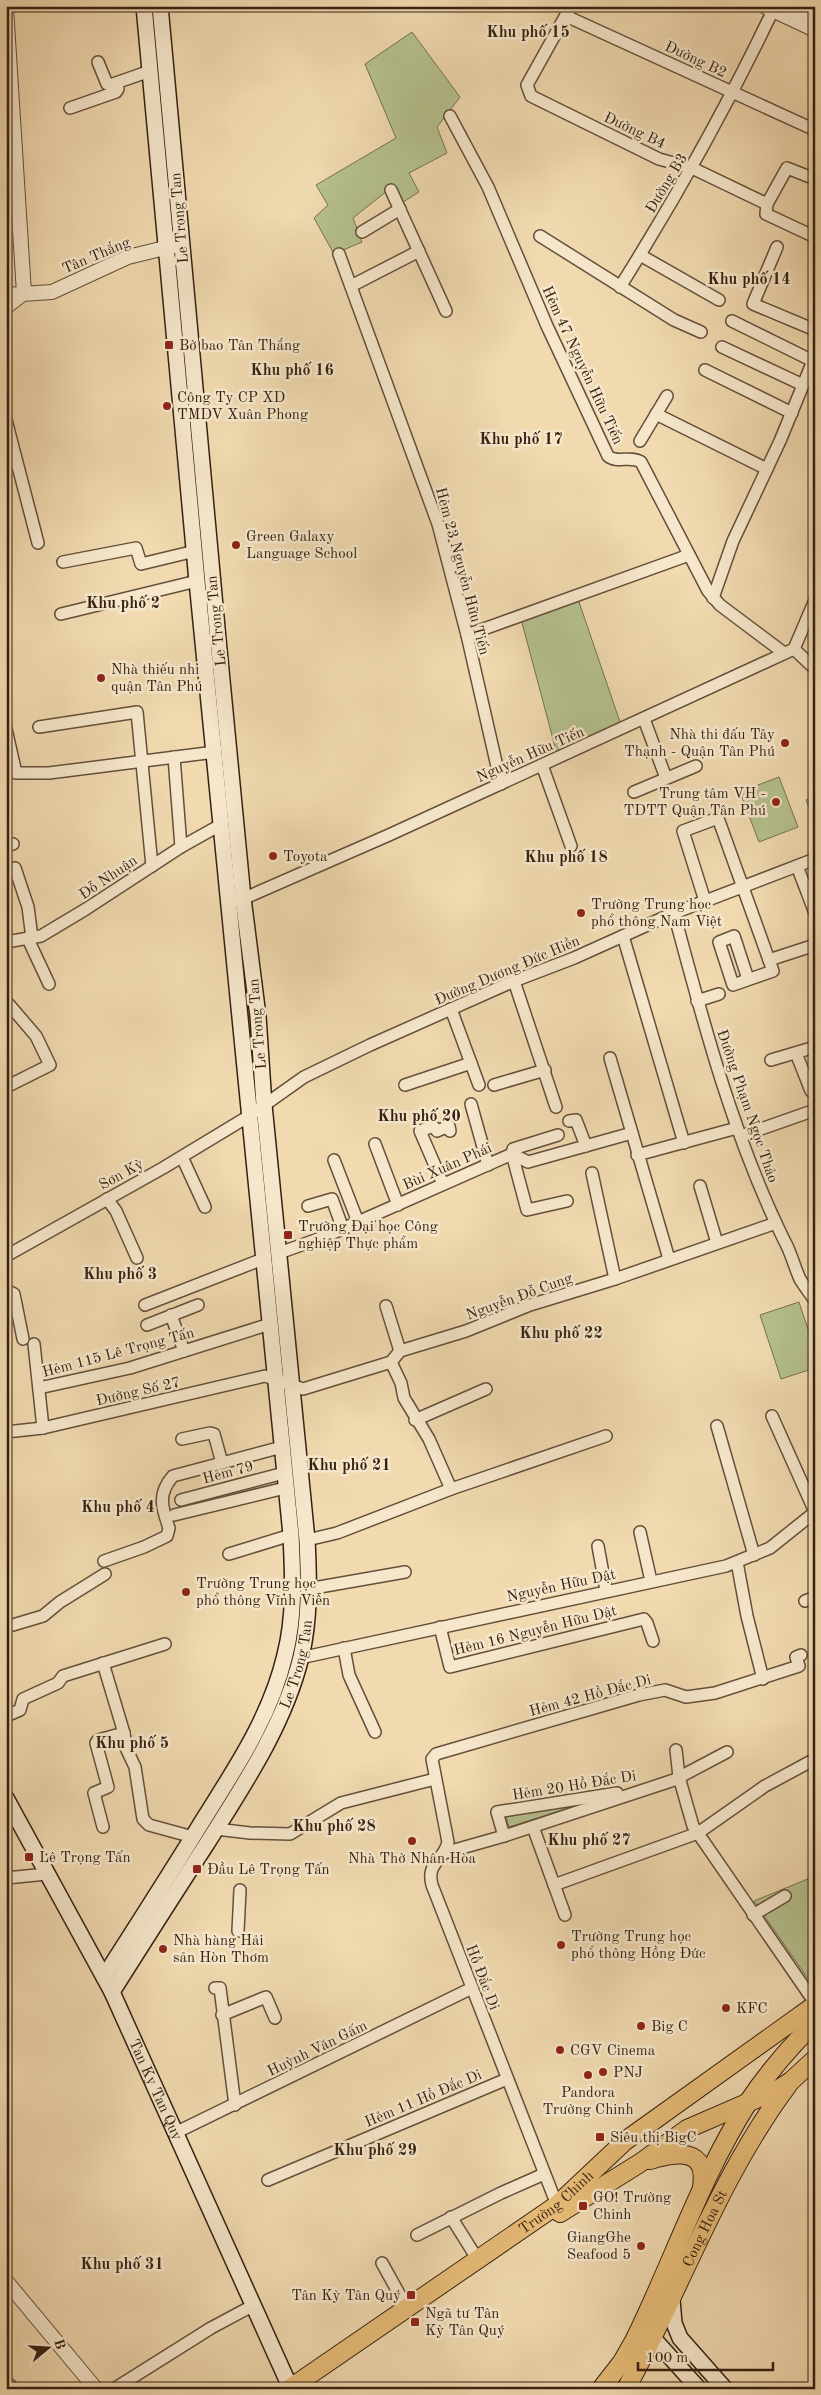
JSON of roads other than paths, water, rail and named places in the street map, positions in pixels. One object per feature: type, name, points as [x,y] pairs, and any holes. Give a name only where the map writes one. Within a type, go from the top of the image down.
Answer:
[{"type":"main road","name":"Le Trong Tan","points":[[104,1977],[252,1740],[278,1679],[285,1657],[291,1619],[293,1589],[291,1535],[249,1116],[236,901],[174,245],[150,71],[144,6]]},
{"type":"main road","name":"Le Trong Tan","points":[[112,1992],[216,1829],[270,1739],[286,1704],[300,1658],[306,1626],[308,1589],[306,1540],[264,1106],[258,1016],[222,824],[197,581],[160,6]]},
{"type":"main road","name":"Tan Ky Tan Quy","points":[[6,1798],[112,1992],[294,2389]]},
{"type":"main road","name":"Trường Chinh","points":[[294,2389],[406,2308],[557,2206],[625,2141],[815,2004]]},
{"type":"main road","name":"Trường Chinh","points":[[748,2102],[775,2066],[815,2022]]},
{"type":"main road","name":"Trường Chinh","points":[[294,2389],[553,2217],[640,2163],[688,2129],[791,2081],[815,2059]]},
{"type":"main road","points":[[775,2066],[791,2081]]},
{"type":"main road","name":"Cong Hoa St","points":[[625,2386],[644,2355],[672,2300],[724,2188],[791,2081]]},
{"type":"main road","points":[[748,2102],[769,2114]]},
{"type":"main road","name":"Cong Hoa St","points":[[613,2389],[622,2362],[650,2309],[702,2189],[748,2102]]},
{"type":"main road","points":[[625,2141],[638,2148],[640,2163],[674,2153],[690,2156],[699,2164],[701,2170],[704,2205],[651,2323],[653,2338],[699,2389]]},
{"type":"main road","points":[[672,2300],[674,2323],[680,2338],[725,2389]]},
{"type":"main road","points":[[644,2355],[659,2352],[668,2355]]},
{"type":"main road","name":"Cong Hoa St","points":[[601,2389],[622,2362]]},
{"type":"street","points":[[789,6],[815,18]]},
{"type":"street","points":[[6,8],[24,293],[6,308]]},
{"type":"street","points":[[771,8],[815,30]]},
{"type":"street","name":"Đường B3","points":[[620,287],[692,168],[733,93],[771,8]]},
{"type":"street","name":"Đường B2","points":[[568,11],[733,93],[815,130]]},
{"type":"street","name":"Đường B4","points":[[568,11],[527,85],[531,96],[659,159],[692,168],[767,204]]},
{"type":"street","points":[[98,62],[107,84],[110,85],[150,71]]},
{"type":"street","points":[[70,108],[116,92],[118,89],[117,83]]},
{"type":"street","name":"Hẻm 47 Nguyễn Hữu Tiến","points":[[450,116],[488,187],[546,326],[608,456],[614,459],[630,458],[641,462],[713,598],[815,669]]},
{"type":"street","points":[[815,179],[787,168],[767,204],[766,214],[815,237]]},
{"type":"street","points":[[392,190],[446,311]]},
{"type":"street","points":[[362,232],[400,209]]},
{"type":"street","points":[[540,236],[674,320],[701,332]]},
{"type":"street","name":"Tân Thắng","points":[[6,295],[52,292],[128,257],[174,245]]},
{"type":"street","points":[[777,247],[754,304],[815,330]]},
{"type":"street","points":[[351,286],[419,252]]},
{"type":"street","name":"Hẻm 23 Nguyễn Hữu Tiến","points":[[339,254],[438,524],[467,635],[501,784]]},
{"type":"street","points":[[640,256],[719,300]]},
{"type":"street","points":[[713,598],[733,540],[792,413],[814,359],[732,321]]},
{"type":"street","points":[[722,347],[803,385]]},
{"type":"street","points":[[705,370],[792,413]]},
{"type":"street","points":[[640,441],[667,396]]},
{"type":"street","points":[[656,414],[766,469]]},
{"type":"street","points":[[6,420],[38,543]]},
{"type":"street","points":[[63,562],[136,548],[141,564],[195,551]]},
{"type":"street","points":[[467,635],[689,555]]},
{"type":"street","points":[[61,614],[197,581]]},
{"type":"street","points":[[789,651],[815,600]]},
{"type":"street","name":"Nguyễn Hữu Tiến","points":[[236,901],[501,784],[789,651]]},
{"type":"street","points":[[39,727],[137,712],[152,866]]},
{"type":"street","points":[[644,719],[666,778]]},
{"type":"street","points":[[6,729],[16,773],[49,773],[215,752]]},
{"type":"street","points":[[174,757],[181,847]]},
{"type":"street","points":[[542,765],[571,846]]},
{"type":"street","points":[[634,792],[696,766]]},
{"type":"street","points":[[705,901],[682,831],[718,818],[744,886],[772,970],[748,980]]},
{"type":"street","name":"Đỗ Nhuận","points":[[6,942],[41,936],[86,910],[181,847],[222,824]]},
{"type":"street","name":"Đường Dương Đức Hiền","points":[[249,1116],[304,1077],[450,1009],[674,913],[815,859]]},
{"type":"street","points":[[797,866],[815,913]]},
{"type":"street","points":[[15,868],[28,907],[30,939],[49,984]]},
{"type":"street","name":"Đường Phạm Ngọc Thảo","points":[[674,913],[697,1000],[739,1132],[760,1188],[793,1258],[799,1278],[815,1300]]},
{"type":"street","points":[[624,936],[684,1143]]},
{"type":"street","points":[[769,960],[815,945]]},
{"type":"street","points":[[514,981],[556,1106]]},
{"type":"street","points":[[697,1000],[719,994]]},
{"type":"street","points":[[6,1001],[36,1036],[50,1065],[6,1087]]},
{"type":"street","points":[[450,1009],[479,1085]]},
{"type":"street","points":[[771,1060],[815,1047]]},
{"type":"street","points":[[796,1053],[811,1091]]},
{"type":"street","points":[[610,1058],[669,1259]]},
{"type":"street","points":[[405,1085],[471,1063]]},
{"type":"street","points":[[494,1085],[545,1070]]},
{"type":"street","points":[[471,1104],[488,1165]]},
{"type":"street","points":[[638,1155],[739,1132],[815,1110]]},
{"type":"street","name":"Sơn Kỳ","points":[[6,1256],[182,1157],[249,1116]]},
{"type":"street","points":[[569,1121],[576,1120],[586,1146]]},
{"type":"street","points":[[443,1184],[420,1131],[433,1126],[437,1131],[449,1126],[450,1131]]},
{"type":"street","name":"Bùi Xuân Phái","points":[[279,1253],[343,1229],[512,1154],[528,1162],[632,1133]]},
{"type":"street","points":[[558,1135],[513,1149],[512,1154],[527,1210],[568,1201]]},
{"type":"street","points":[[375,1144],[398,1205]]},
{"type":"street","points":[[182,1157],[205,1207]]},
{"type":"street","points":[[334,1160],[358,1222]]},
{"type":"street","points":[[592,1173],[615,1279]]},
{"type":"street","points":[[700,1186],[717,1243]]},
{"type":"street","points":[[107,1199],[116,1211],[138,1258]]},
{"type":"street","points":[[308,1206],[332,1199],[343,1229]]},
{"type":"street","name":"Nguyễn Đỗ Cung","points":[[400,1351],[466,1331],[530,1305],[615,1279],[776,1223]]},
{"type":"street","points":[[145,1305],[263,1259]]},
{"type":"street","points":[[6,1290],[14,1294],[23,1339]]},
{"type":"street","points":[[147,1325],[198,1305]]},
{"type":"street","points":[[276,1380],[303,1389],[391,1362],[400,1351],[386,1306]]},
{"type":"street","points":[[171,1315],[184,1351]]},
{"type":"street","name":"Hẻm 115 Lê Trọng Tấn","points":[[43,1428],[39,1388],[130,1368],[270,1324]]},
{"type":"street","points":[[34,1344],[39,1388]]},
{"type":"street","points":[[391,1362],[401,1384],[404,1398],[415,1420],[429,1439],[451,1489]]},
{"type":"street","name":"Đường Số 27","points":[[6,1432],[43,1428],[265,1376],[276,1380]]},
{"type":"street","points":[[415,1420],[486,1389]]},
{"type":"street","points":[[772,1416],[815,1512]]},
{"type":"street","points":[[717,1426],[754,1555]]},
{"type":"street","points":[[182,1439],[210,1433],[214,1434],[222,1463]]},
{"type":"street","points":[[306,1540],[337,1533],[451,1489],[606,1436]]},
{"type":"street","points":[[104,1561],[144,1547],[167,1536],[170,1528],[161,1505],[166,1483],[173,1476],[282,1446]]},
{"type":"street","points":[[174,1515],[285,1481]]},
{"type":"street","name":"Hẻm 79","points":[[181,1500],[285,1481]]},
{"type":"street","name":"Nguyễn Hữu Dật","points":[[300,1658],[606,1590],[726,1566],[770,1548],[815,1512]]},
{"type":"street","points":[[640,1532],[651,1581]]},
{"type":"street","points":[[229,1554],[291,1535]]},
{"type":"street","points":[[598,1546],[606,1590]]},
{"type":"street","points":[[737,1562],[763,1679]]},
{"type":"street","points":[[308,1589],[405,1572]]},
{"type":"street","points":[[6,1627],[43,1616],[60,1602],[105,1574]]},
{"type":"street","name":"Hẻm 16 Nguyễn Hữu Dật","points":[[440,1627],[450,1667],[644,1619],[653,1641]]},
{"type":"street","points":[[6,1716],[20,1710],[23,1699],[58,1683],[63,1676],[165,1644]]},
{"type":"street","points":[[344,1648],[349,1675],[375,1732]]},
{"type":"street","name":"Hẻm 42 Hồ Đắc Di","points":[[433,1757],[436,1754],[639,1695],[665,1690],[686,1697],[715,1693],[799,1666],[796,1657],[801,1655]]},
{"type":"street","points":[[103,1663],[124,1733],[126,1748],[135,1767],[143,1819],[149,1825],[192,1837]]},
{"type":"street","points":[[103,1827],[94,1793],[108,1787],[96,1744],[98,1740],[124,1733]]},
{"type":"street","points":[[676,1750],[680,1777],[693,1826],[815,2004]]},
{"type":"street","name":"Hẻm 20 Hồ Đắc Di","points":[[444,1853],[533,1827],[651,1788],[680,1777],[727,1752]]},
{"type":"street","name":"Hồ Đắc Di","points":[[433,1757],[435,1779],[448,1838],[444,1853],[431,1869],[431,1880],[557,2206]]},
{"type":"street","points":[[554,1885],[698,1833],[765,1786],[815,1759]]},
{"type":"street","points":[[216,1829],[250,1834],[290,1834],[341,1803],[435,1779]]},
{"type":"street","name":"Hẻm 20 Hồ Đắc Di","points":[[504,1836],[497,1812],[651,1788]]},
{"type":"street","points":[[533,1827],[565,1914]]},
{"type":"street","points":[[6,1878],[47,1874]]},
{"type":"street","points":[[238,1931],[240,1890]]},
{"type":"street","points":[[753,1915],[785,1896]]},
{"type":"street","points":[[215,1988],[220,1988],[235,2105]]},
{"type":"street","name":"Huỳnh Văn Gấm","points":[[175,2133],[472,1988]]},
{"type":"street","points":[[222,2015],[266,1998],[275,2018]]},
{"type":"street","name":"Hẻm 11 Hồ Đắc Di","points":[[268,2180],[507,2079]]},
{"type":"street","points":[[417,2235],[544,2174]]},
{"type":"street","points":[[451,2218],[478,2260]]},
{"type":"street","points":[[382,2263],[406,2308]]},
{"type":"street","points":[[6,2281],[96,2389]]},
{"type":"street","points":[[114,2389],[211,2328],[254,2305]]},
{"type":"water","points":[[815,796],[815,823],[806,800]]},
{"type":"place","name":"Bờ bao Tân Thắng","points":[[169,345]]},
{"type":"place","name":"Công Ty CP XD TMDV Xuân Phong","points":[[167,406]]},
{"type":"place","name":"Green Galaxy Language School","points":[[236,545]]},
{"type":"place","name":"Nhà thiếu nhi quận Tân Phú","points":[[101,678]]},
{"type":"place","name":"Nhà thi đấu Tây Thạnh - Quận Tân Phú","points":[[785,743]]},
{"type":"place","name":"Trung tâm VH - TDTT Quận Tân Phú","points":[[776,802]]},
{"type":"place","name":"Toyota","points":[[273,856]]},
{"type":"place","name":"Trường Trung học phổ thông Nam Việt","points":[[581,913]]},
{"type":"place","name":"Trường Đại học Công nghiệp Thực phẩm","points":[[288,1235]]},
{"type":"place","name":"Trường Trung học phổ thông Vĩnh Viễn","points":[[186,1592]]},
{"type":"place","name":"Nhà Thờ Nhân Hòa","points":[[412,1841]]},
{"type":"place","name":"Lê Trọng Tấn","points":[[29,1857]]},
{"type":"place","name":"Đầu Lê Trọng Tấn","points":[[197,1869]]},
{"type":"place","name":"Trường Trung học phổ thông Hồng Đức","points":[[561,1945]]},
{"type":"place","name":"Nhà hàng Hải sản Hòn Thơm","points":[[163,1949]]},
{"type":"place","name":"KFC","points":[[726,2008]]},
{"type":"place","name":"Big C","points":[[641,2026]]},
{"type":"place","name":"CGV Cinema","points":[[560,2050]]},
{"type":"place","name":"PNJ","points":[[603,2072]]},
{"type":"place","name":"Pandora Trường Chinh","points":[[588,2075]]},
{"type":"place","name":"Siêu thị BigC","points":[[600,2137]]},
{"type":"place","name":"GO! Trường Chinh","points":[[583,2206]]},
{"type":"place","name":"GiangGhe Seafood 5","points":[[641,2246]]},
{"type":"place","name":"Tân Kỳ Tân Quý","points":[[411,2295]]},
{"type":"place","name":"Ngã tư Tân Kỳ Tân Quý","points":[[415,2322]]},
{"type":"district","name":"Khu phố 15","points":[[528,31]]},
{"type":"district","name":"Khu phố 14","points":[[749,278]]},
{"type":"district","name":"Khu phố 16","points":[[292,369]]},
{"type":"district","name":"Khu phố 17","points":[[521,438]]},
{"type":"district","name":"Khu phố 2","points":[[123,602]]},
{"type":"district","name":"Khu phố 18","points":[[566,856]]},
{"type":"district","name":"Khu phố 20","points":[[419,1115]]},
{"type":"district","name":"Khu phố 3","points":[[120,1273]]},
{"type":"district","name":"Khu phố 22","points":[[561,1332]]},
{"type":"district","name":"Khu phố 21","points":[[349,1464]]},
{"type":"district","name":"Khu phố 4","points":[[118,1506]]},
{"type":"district","name":"Khu phố 5","points":[[132,1742]]},
{"type":"district","name":"Khu phố 28","points":[[334,1825]]},
{"type":"district","name":"Khu phố 27","points":[[589,1839]]},
{"type":"district","name":"Khu phố 29","points":[[375,2149]]},
{"type":"district","name":"Khu phố 31","points":[[122,2263]]}]
